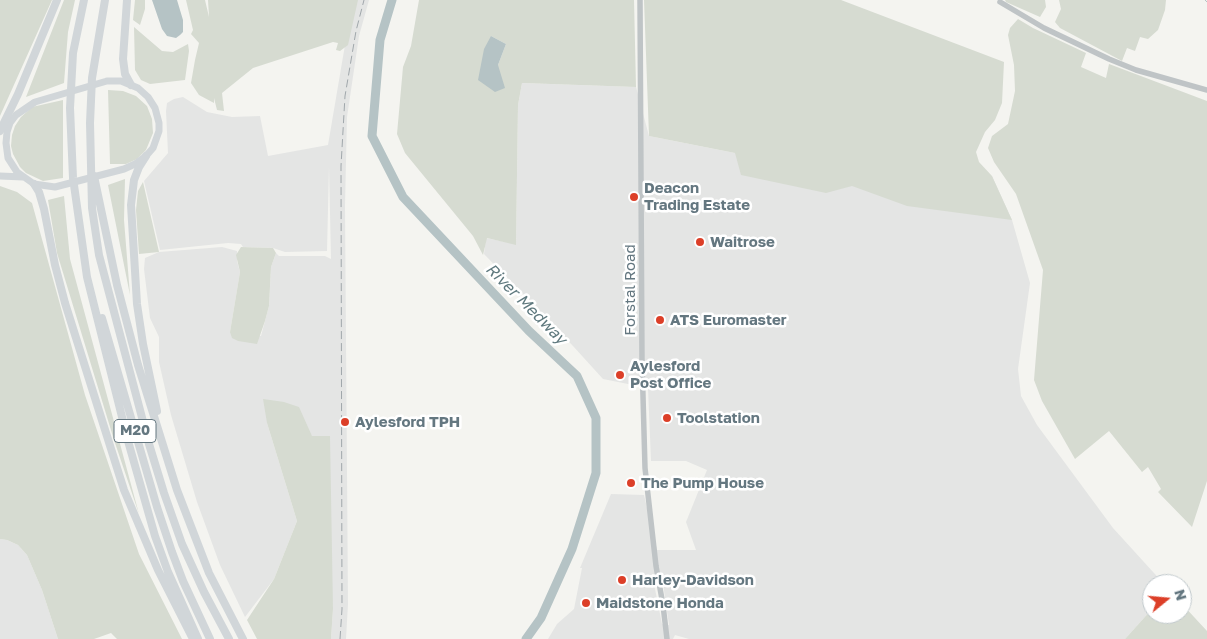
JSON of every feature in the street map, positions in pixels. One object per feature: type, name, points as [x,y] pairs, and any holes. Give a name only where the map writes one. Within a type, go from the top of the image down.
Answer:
[{"type":"highway","points":[[3,132],[57,0]]},
{"type":"highway","name":"M20","points":[[84,0],[73,53],[70,108],[73,178],[87,277],[142,494],[168,572],[198,639]]},
{"type":"highway","name":"M20","points":[[105,0],[92,78],[90,160],[92,208],[99,255],[149,444],[182,544],[204,592],[229,639]]},
{"type":"highway","points":[[127,0],[123,59],[125,74],[131,85]]},
{"type":"highway","points":[[10,123],[18,94]]},
{"type":"highway","name":"M20","points":[[146,156],[136,172],[131,196],[137,304],[152,389],[177,490]]},
{"type":"highway","name":"M20","points":[[90,160],[117,286],[138,365],[177,490],[208,573],[242,639]]},
{"type":"highway","name":"M20","points":[[34,184],[43,204],[64,302],[124,490],[158,570],[193,639]]},
{"type":"highway","name":"M20","points":[[78,216],[99,308],[157,507],[183,581],[210,639]]},
{"type":"main road","points":[[0,142],[3,132],[16,115],[28,105],[60,94],[108,82],[121,82],[138,88],[148,97],[158,114],[157,138],[152,148],[146,156],[130,167],[49,187],[34,184],[23,177],[12,165],[8,158],[3,132]]},
{"type":"main road","points":[[0,176],[23,177]]},
{"type":"street","name":"Forstal Road","points":[[640,0],[642,387],[646,472],[656,566],[667,639]]},
{"type":"street","points":[[1000,2],[1044,28],[1109,59],[1136,70],[1207,90]]},
{"type":"shaded area","points":[[0,0],[52,0],[0,116]]},
{"type":"shaded area","points":[[64,0],[75,0],[68,32],[64,83],[26,97]]},
{"type":"shaded area","points":[[135,0],[145,0],[145,9],[140,25],[133,20]]},
{"type":"shaded area","points":[[152,0],[177,0],[183,20],[183,32],[176,38],[167,36],[162,29]]},
{"type":"shaded area","points":[[186,0],[205,0],[209,17],[208,0],[358,0],[348,45],[340,51],[336,50],[338,43],[333,42],[253,68],[222,93],[224,111],[217,110],[214,98],[214,103],[199,95],[191,83],[199,43],[191,34],[193,30]]},
{"type":"shaded area","points":[[356,0],[369,0],[359,36],[347,117],[345,206],[348,604],[346,639],[331,639],[333,609],[312,436],[267,423],[297,521],[274,579],[245,617],[220,565],[197,502],[171,415],[159,362],[159,337],[150,318],[144,269],[145,258],[159,252],[222,247],[237,251],[240,272],[230,332],[261,336],[269,306],[271,267],[276,253],[279,256],[325,256],[331,259],[329,167],[327,251],[285,252],[273,248],[243,247],[241,244],[228,243],[160,250],[144,181],[168,153],[167,103],[183,97],[207,112],[232,117],[260,116],[268,156],[328,145],[345,45]]},
{"type":"shaded area","points":[[419,0],[634,0],[636,87],[522,83],[518,105],[516,245],[487,238],[483,255],[473,236],[405,153],[397,134],[403,67],[411,46]],"holes":[[[491,36],[506,44],[498,65]]]},
{"type":"shaded area","points":[[644,0],[841,0],[1004,62],[1002,103],[995,120],[985,132],[976,152],[979,162],[992,176],[1012,220],[907,206],[852,186],[826,193],[741,175],[735,153],[649,136]]},
{"type":"shaded area","points":[[1005,0],[1045,0],[1046,7],[1040,17]]},
{"type":"shaded area","points":[[1059,0],[1166,0],[1165,10],[1158,30],[1148,39],[1140,37],[1135,51],[1127,48],[1122,61],[1060,28],[1055,22],[1061,9]]},
{"type":"shaded area","points":[[1018,19],[1086,53],[1081,67],[1106,78],[1109,64],[1207,101],[1207,481],[1192,527],[1158,492],[1161,489],[1148,467],[1142,472],[1109,431],[1075,459],[1042,401],[1034,380],[1043,270],[1016,194],[994,162],[988,148],[992,136],[1008,124],[1015,91],[1014,65],[1008,35],[1010,28]]},
{"type":"shaded area","points":[[134,27],[162,51],[173,52],[188,44],[189,51],[185,80],[150,84],[141,80],[135,70]]},
{"type":"shaded area","points":[[491,36],[506,44],[498,65],[505,88],[495,92],[478,80],[484,49]]},
{"type":"shaded area","points":[[522,83],[636,87],[649,136],[735,153],[992,176],[1012,220],[1030,283],[1018,369],[1021,396],[1037,425],[1113,528],[1155,574],[1142,574],[1142,620],[1125,639],[689,639],[675,635],[673,639],[548,639],[557,624],[574,609],[582,568],[580,568],[611,494],[644,495],[657,550],[696,550],[686,522],[707,470],[686,461],[651,461],[648,388],[603,379],[484,254],[486,238],[516,244],[518,105]],"holes":[[[652,574],[662,577],[669,625],[662,624]]]},
{"type":"shaded area","points":[[108,90],[123,91],[136,96],[147,106],[152,119],[153,133],[146,150],[137,159],[126,164],[110,164]]},
{"type":"shaded area","points":[[63,100],[63,178],[43,181],[26,173],[20,167],[11,146],[12,135],[21,117],[32,107]]},
{"type":"shaded area","points":[[125,179],[124,220],[130,295],[108,185]]},
{"type":"shaded area","points":[[143,182],[159,252],[139,254],[136,210],[138,191]]},
{"type":"shaded area","points":[[0,186],[17,192],[32,203],[85,395],[139,554],[182,639],[117,639],[111,633],[94,639],[58,639],[42,590],[27,555],[18,545],[0,539]]},
{"type":"shaded area","points":[[64,196],[70,259],[139,514],[114,440],[57,253],[48,200]]},
{"type":"shaded area","points":[[241,247],[273,248],[276,253],[271,267],[269,306],[257,344],[238,341],[232,338],[230,332],[240,272],[236,255]]},
{"type":"shaded area","points":[[263,399],[284,402],[299,407],[312,436],[330,436],[333,609],[331,639],[257,639],[247,620],[274,579],[297,521],[267,423]]},
{"type":"shaded area","points":[[0,539],[18,545],[27,555],[42,590],[58,639],[0,639]]},
{"type":"shaded area","points":[[1192,615],[1207,631],[1207,639],[1125,639],[1142,620],[1142,624],[1192,624]]},
{"type":"waterway","name":"River Medway","points":[[392,0],[380,40],[372,136],[403,197],[529,331],[577,376],[596,418],[596,473],[572,549],[541,618],[526,639]]},
{"type":"railway","points":[[340,639],[342,609],[341,166],[345,96],[356,31],[364,0]]},
{"type":"place","name":"Deacon Trading Estate","points":[[634,197]]},
{"type":"place","name":"Waitrose","points":[[700,242]]},
{"type":"place","name":"ATS Euromaster","points":[[660,320]]},
{"type":"place","name":"Aylesford Post Office","points":[[620,375]]},
{"type":"place","name":"Toolstation","points":[[667,418]]},
{"type":"place","name":"Aylesford TPH","points":[[345,422]]},
{"type":"place","name":"The Pump House","points":[[631,483]]},
{"type":"place","name":"Harley-Davidson","points":[[622,580]]},
{"type":"place","name":"Maidstone Honda","points":[[586,603]]}]
